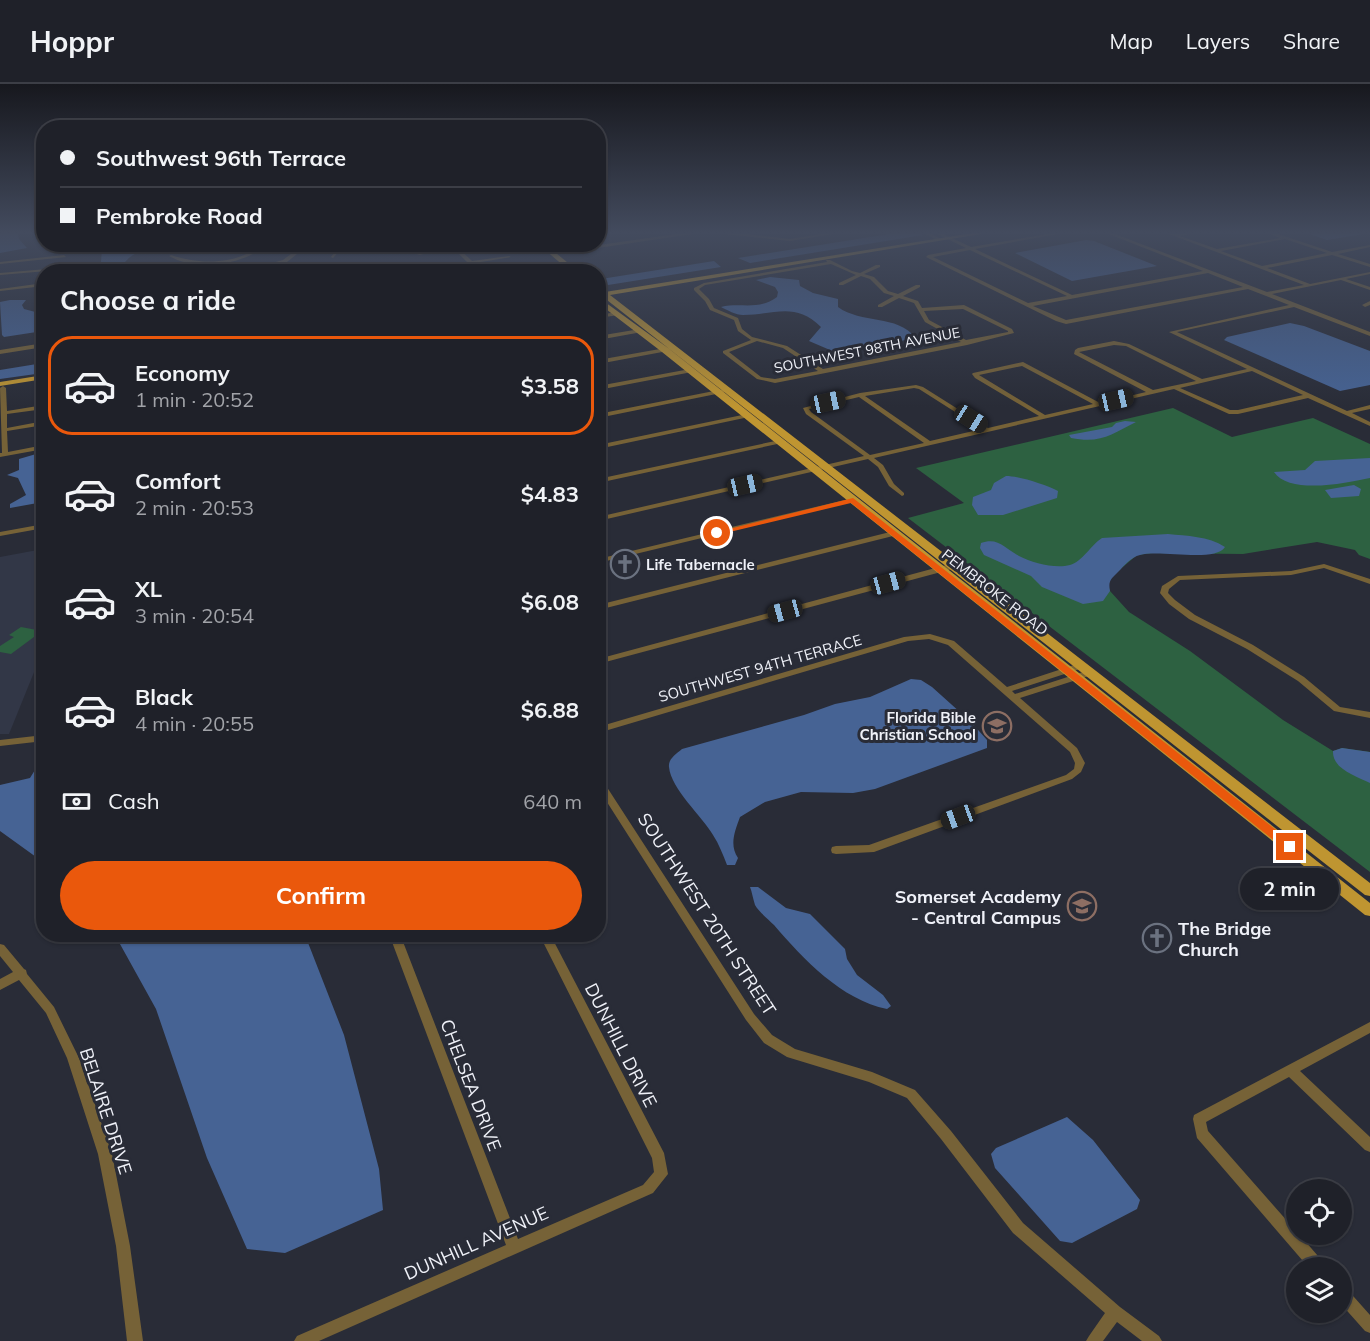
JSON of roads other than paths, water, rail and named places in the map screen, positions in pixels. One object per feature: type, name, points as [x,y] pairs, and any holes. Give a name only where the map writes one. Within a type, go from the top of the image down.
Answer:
[{"type":"main road","points":[[606,292],[624,290]]},
{"type":"main road","name":"PEMBROKE ROAD","points":[[606,297],[676,348],[953,566],[1370,911]]},
{"type":"main road","name":"PEMBROKE ROAD","points":[[606,300],[617,314],[939,569],[1370,891]]},
{"type":"main road","points":[[1,387],[36,379]]},
{"type":"main road","points":[[1,387],[36,383]]},
{"type":"main road","points":[[1341,888],[1356,880]]},
{"type":"street","points":[[697,290],[707,300],[710,307],[736,319],[740,330],[755,340],[789,350],[822,371]]},
{"type":"street","points":[[884,290],[916,302],[927,321],[967,343]]},
{"type":"street","points":[[880,306],[911,290]]},
{"type":"street","points":[[997,290],[1066,322],[1234,290]]},
{"type":"street","points":[[1056,290],[1072,297]]},
{"type":"street","points":[[1028,305],[1112,290]]},
{"type":"street","points":[[1255,290],[1370,334]]},
{"type":"street","points":[[1266,294],[1287,290]]},
{"type":"street","points":[[1295,305],[1172,332],[1370,424]]},
{"type":"street","name":"SOUTHWEST 98TH AVENUE","points":[[755,340],[725,352],[759,378],[775,381],[1011,333],[1010,330],[964,307],[921,310]]},
{"type":"street","points":[[606,316],[617,314]]},
{"type":"street","points":[[606,337],[640,331]]},
{"type":"street","points":[[1151,392],[1076,353],[1078,350],[1120,344],[1201,381]]},
{"type":"street","points":[[0,352],[36,346]]},
{"type":"street","points":[[606,361],[676,348]]},
{"type":"street","points":[[1044,417],[975,374],[1023,364],[1098,404]]},
{"type":"street","points":[[606,517],[1250,370]]},
{"type":"street","points":[[606,387],[690,371]]},
{"type":"street","points":[[902,494],[891,485],[880,466],[870,457],[808,413],[806,408],[860,395],[914,386],[921,388],[987,430]]},
{"type":"street","points":[[1,387],[5,430],[3,454],[36,448]]},
{"type":"street","points":[[1174,387],[1229,412],[1308,396]]},
{"type":"street","points":[[606,414],[729,390]]},
{"type":"street","points":[[860,395],[929,443]]},
{"type":"street","points":[[1346,413],[1370,407]]},
{"type":"street","points":[[4,413],[36,408]]},
{"type":"street","points":[[606,445],[747,416]]},
{"type":"street","points":[[5,430],[36,424]]},
{"type":"street","points":[[606,479],[780,442]]},
{"type":"street","points":[[606,559],[853,500]]},
{"type":"street","points":[[0,534],[36,527]]},
{"type":"street","points":[[606,606],[894,532]]},
{"type":"street","points":[[606,660],[953,566]]},
{"type":"street","points":[[1370,582],[1324,566],[1273,575],[1178,578],[1166,588],[1164,593],[1172,603],[1192,617],[1250,647],[1301,679],[1337,709],[1370,715]]},
{"type":"street","name":"SOUTHWEST 94TH TERRACE","points":[[606,728],[906,639],[930,636],[951,643],[1006,690]]},
{"type":"street","points":[[1006,690],[1078,671]]},
{"type":"street","points":[[1014,698],[1078,671]]},
{"type":"street","points":[[836,850],[870,849],[1069,777],[1078,771],[1080,763],[1074,750],[1006,690]]},
{"type":"street","points":[[0,743],[36,739]]},
{"type":"street","name":"SOUTHWEST 20TH STREET","points":[[606,792],[750,1017],[768,1039],[791,1053],[872,1077],[911,1094],[1018,1228],[1115,1312],[1154,1341]]},
{"type":"street","name":"CHELSEA DRIVE","points":[[397,942],[514,1248]]},
{"type":"street","name":"DUNHILL DRIVE","points":[[548,942],[658,1157],[661,1174]]},
{"type":"street","name":"BELAIRE DRIVE","points":[[0,948],[50,1010],[73,1058],[105,1154],[123,1246],[135,1341]]},
{"type":"street","points":[[0,985],[22,973]]},
{"type":"street","points":[[1309,1257],[1202,1134],[1199,1119],[1370,1027]]},
{"type":"street","points":[[1290,1070],[1370,1146]]},
{"type":"street","name":"DUNHILL AVENUE","points":[[302,1341],[648,1189],[661,1174]]},
{"type":"street","points":[[1352,1306],[1370,1326]]},
{"type":"street","points":[[1094,1341],[1115,1312]]},
{"type":"water","points":[[777,290],[807,290],[838,299],[838,307],[847,312],[899,325],[916,338],[837,353],[809,341],[821,327],[802,314],[784,311],[740,315],[721,307],[763,304],[777,297]]},
{"type":"water","points":[[26,300],[22,305],[24,309],[36,312],[36,332],[4,337],[0,302]]},
{"type":"water","points":[[1290,323],[1370,351],[1370,385],[1340,391],[1224,340],[1227,337]]},
{"type":"water","points":[[36,364],[36,374],[0,379],[0,370]]},
{"type":"water","points":[[1136,422],[1098,439],[1081,440],[1071,438],[1069,435],[1112,427],[1116,423]]},
{"type":"water","points":[[36,454],[36,503],[10,508],[10,504],[26,495],[18,478],[7,475],[19,470],[19,459]]},
{"type":"water","points":[[1370,458],[1370,478],[1347,482],[1319,486],[1305,485],[1281,479],[1274,472],[1305,470],[1315,461]]},
{"type":"water","points":[[1006,476],[1025,479],[1058,491],[1057,498],[1003,515],[978,515],[972,505],[973,497],[991,490],[994,483]]},
{"type":"water","points":[[1354,485],[1361,489],[1359,496],[1331,498],[1325,490]]},
{"type":"water","points":[[1168,534],[1205,539],[1225,547],[1219,552],[1210,554],[1137,556],[1112,578],[1109,585],[1110,591],[1103,601],[1083,604],[1042,587],[1031,576],[984,555],[980,548],[981,543],[993,542],[1031,561],[1044,565],[1064,566],[1079,560],[1102,538]]},
{"type":"water","points":[[911,679],[921,680],[932,687],[971,722],[987,740],[987,748],[875,789],[853,793],[801,792],[765,802],[740,817],[733,843],[738,858],[735,865],[727,865],[713,835],[675,784],[669,767],[673,757],[682,749],[804,715],[835,704],[870,697]]},
{"type":"water","points":[[1342,748],[1370,752],[1370,783],[1346,771],[1336,763],[1333,751]]},
{"type":"water","points":[[36,768],[36,857],[0,831],[0,785],[30,778]]},
{"type":"water","points":[[750,887],[758,887],[786,908],[810,914],[845,949],[847,959],[857,975],[883,995],[891,1006],[887,1009],[854,997],[825,976],[759,910],[755,905]]},
{"type":"water","points":[[119,942],[308,942],[344,1035],[379,1169],[383,1210],[285,1253],[247,1249],[207,1158],[156,1009]]},
{"type":"water","points":[[1067,1117],[1093,1140],[1140,1200],[1137,1209],[1072,1243],[1060,1241],[995,1168],[991,1154],[996,1148]]},
{"type":"place","name":"Life Tabernacle","points":[[625,564]]},
{"type":"place","name":"Florida Bible Christian School","points":[[997,726]]},
{"type":"place","name":"Somerset Academy - Central Campus","points":[[1082,906]]},
{"type":"place","name":"The Bridge Church","points":[[1157,938]]}]
